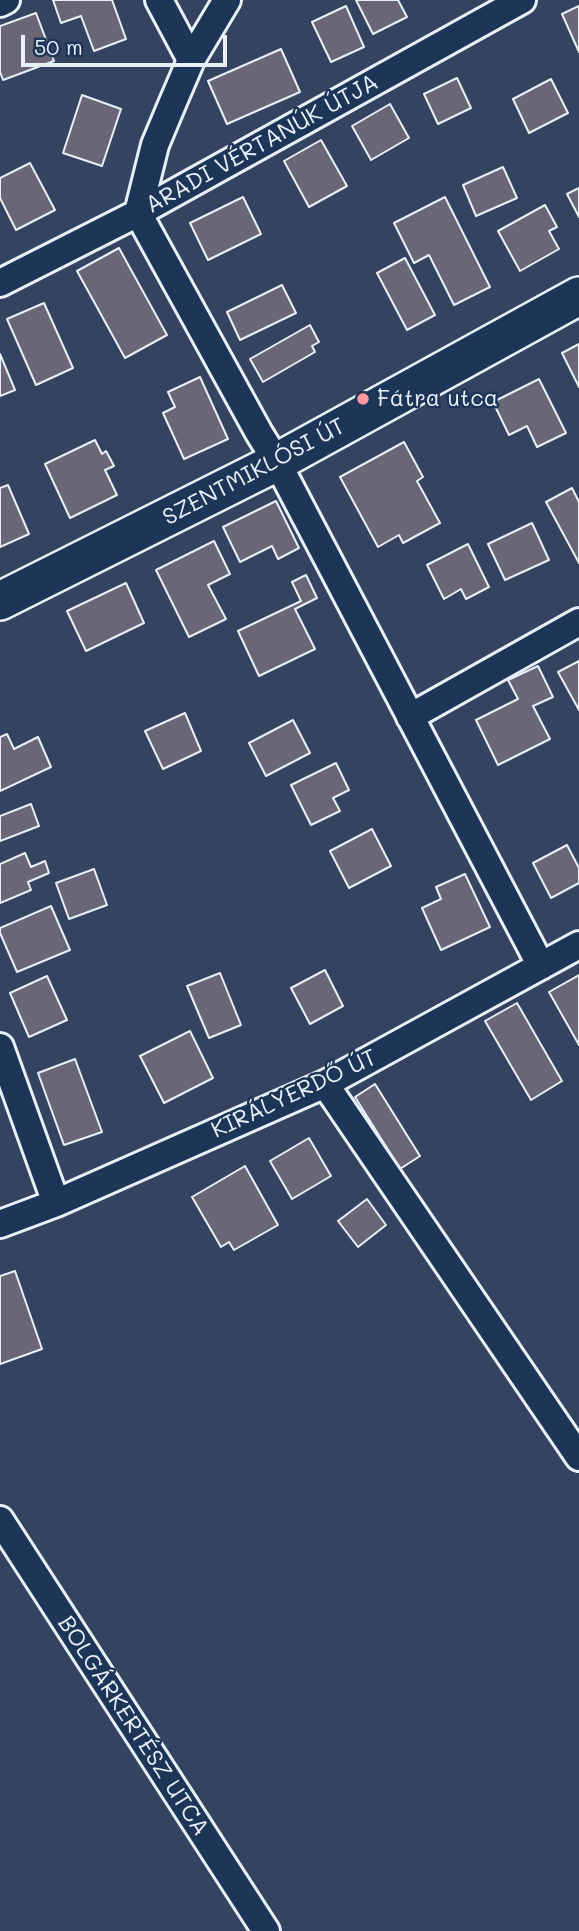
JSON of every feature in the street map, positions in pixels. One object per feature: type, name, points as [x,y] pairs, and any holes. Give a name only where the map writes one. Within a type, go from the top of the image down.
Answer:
[{"type":"street","points":[[0,3],[6,0]]},
{"type":"street","points":[[159,0],[191,60]]},
{"type":"street","points":[[227,0],[191,60],[155,145],[138,213],[277,462],[541,966]]},
{"type":"street","name":"ARADI VÉRTANÚK ÚTJA","points":[[0,283],[138,213],[522,0]]},
{"type":"street","name":"SZENTMIKLÓSI ÚT","points":[[0,601],[277,462],[579,296]]},
{"type":"street","points":[[410,717],[579,622]]},
{"type":"street","name":"KIRÁLYERDŐ ÚT","points":[[0,1224],[56,1203],[325,1084],[579,945]]},
{"type":"street","points":[[0,1047],[56,1203]]},
{"type":"street","points":[[325,1084],[579,1457]]},
{"type":"street","name":"BOLGÁRKERTÉSZ UTCA","points":[[0,1520],[266,1931]]},
{"type":"building","points":[[53,0],[112,0],[126,39],[94,51],[81,16],[61,23]]},
{"type":"building","points":[[356,0],[398,0],[407,17],[373,34]]},
{"type":"building","points":[[346,6],[364,47],[331,62],[312,22]]},
{"type":"building","points":[[579,6],[579,52],[562,14]]},
{"type":"building","points":[[36,13],[54,61],[3,80],[0,72],[0,26]]},
{"type":"building","points":[[281,49],[300,92],[227,124],[208,81]]},
{"type":"building","points":[[457,78],[471,108],[438,124],[424,94]]},
{"type":"building","points":[[551,79],[568,113],[529,133],[513,99]]},
{"type":"building","points":[[82,95],[121,109],[102,166],[63,153]]},
{"type":"building","points":[[390,104],[409,138],[371,160],[352,126]]},
{"type":"building","points":[[321,140],[347,186],[309,207],[284,161]]},
{"type":"building","points":[[30,163],[55,210],[16,230],[0,198],[0,178]]},
{"type":"building","points":[[503,167],[517,198],[476,216],[463,185]]},
{"type":"building","points":[[579,188],[579,217],[567,194]]},
{"type":"building","points":[[243,197],[261,234],[208,260],[190,223]]},
{"type":"building","points":[[445,197],[490,287],[454,305],[429,255],[414,263],[394,223]]},
{"type":"building","points":[[545,205],[557,227],[549,231],[559,249],[520,271],[498,231]]},
{"type":"building","points":[[119,248],[167,335],[125,358],[77,271]]},
{"type":"building","points":[[405,258],[435,315],[407,330],[377,273]]},
{"type":"building","points":[[282,285],[296,313],[240,340],[227,312]]},
{"type":"building","points":[[44,303],[73,368],[36,385],[7,319]]},
{"type":"building","points":[[310,325],[319,342],[312,346],[315,352],[263,382],[250,359]]},
{"type":"building","points":[[579,344],[579,387],[562,353]]},
{"type":"building","points":[[0,354],[15,390],[0,396]]},
{"type":"building","points":[[200,377],[228,439],[184,459],[163,413],[175,407],[168,392]]},
{"type":"building","points":[[539,379],[566,433],[537,447],[527,426],[509,435],[493,402]]},
{"type":"building","points":[[95,440],[102,454],[106,451],[114,466],[105,470],[117,495],[70,518],[45,464]]},
{"type":"building","points":[[404,442],[423,477],[417,481],[440,523],[403,543],[399,535],[378,547],[340,477]]},
{"type":"building","points":[[8,485],[29,534],[0,547],[0,488]]},
{"type":"building","points":[[572,488],[579,502],[579,563],[546,502]]},
{"type":"building","points":[[276,501],[299,548],[278,559],[272,546],[240,562],[223,527]]},
{"type":"building","points":[[532,523],[549,560],[505,580],[488,544]]},
{"type":"building","points":[[214,541],[230,574],[208,585],[226,619],[189,637],[156,570]]},
{"type":"building","points":[[468,544],[489,587],[466,599],[461,589],[444,599],[427,565]]},
{"type":"building","points":[[306,575],[317,598],[295,609],[315,649],[259,676],[238,631],[301,601],[292,582]]},
{"type":"building","points":[[126,583],[144,623],[86,651],[67,611]]},
{"type":"building","points":[[579,661],[579,710],[558,672]]},
{"type":"building","points":[[538,666],[553,697],[533,706],[550,739],[498,765],[476,720],[518,699],[508,680]]},
{"type":"building","points":[[185,713],[201,751],[163,769],[145,731]]},
{"type":"building","points":[[293,720],[310,753],[266,776],[249,743]]},
{"type":"building","points":[[7,734],[14,749],[38,737],[51,767],[0,791],[0,737]]},
{"type":"building","points":[[336,763],[349,790],[333,798],[340,811],[311,825],[291,785]]},
{"type":"building","points":[[31,804],[39,826],[0,841],[0,816]]},
{"type":"building","points":[[372,829],[391,866],[349,888],[330,851]]},
{"type":"building","points":[[567,845],[579,868],[579,883],[551,898],[533,863]]},
{"type":"building","points":[[25,853],[31,867],[45,861],[49,873],[28,882],[31,890],[0,903],[0,864]]},
{"type":"building","points":[[94,869],[107,905],[69,919],[56,883]]},
{"type":"building","points":[[465,874],[490,927],[441,950],[422,908],[441,899],[436,887]]},
{"type":"building","points":[[51,906],[70,950],[17,972],[0,928]]},
{"type":"building","points":[[325,970],[343,1006],[310,1024],[291,988]]},
{"type":"building","points":[[220,973],[241,1025],[209,1038],[187,986]]},
{"type":"building","points":[[579,975],[579,1045],[549,992]]},
{"type":"building","points":[[47,976],[67,1020],[29,1037],[10,993]]},
{"type":"building","points":[[517,1003],[562,1081],[531,1100],[485,1021]]},
{"type":"building","points":[[190,1031],[213,1078],[164,1103],[140,1056]]},
{"type":"building","points":[[75,1059],[102,1132],[64,1145],[38,1073]]},
{"type":"building","points":[[375,1084],[420,1156],[400,1169],[355,1097]]},
{"type":"building","points":[[309,1138],[331,1176],[292,1199],[270,1161]]},
{"type":"building","points":[[245,1166],[278,1225],[234,1250],[229,1242],[221,1247],[192,1197]]},
{"type":"building","points":[[367,1199],[386,1225],[358,1247],[338,1221]]},
{"type":"building","points":[[15,1271],[42,1349],[0,1364],[0,1276]]},
{"type":"place","name":"Fátra utca","points":[[363,399]]}]
